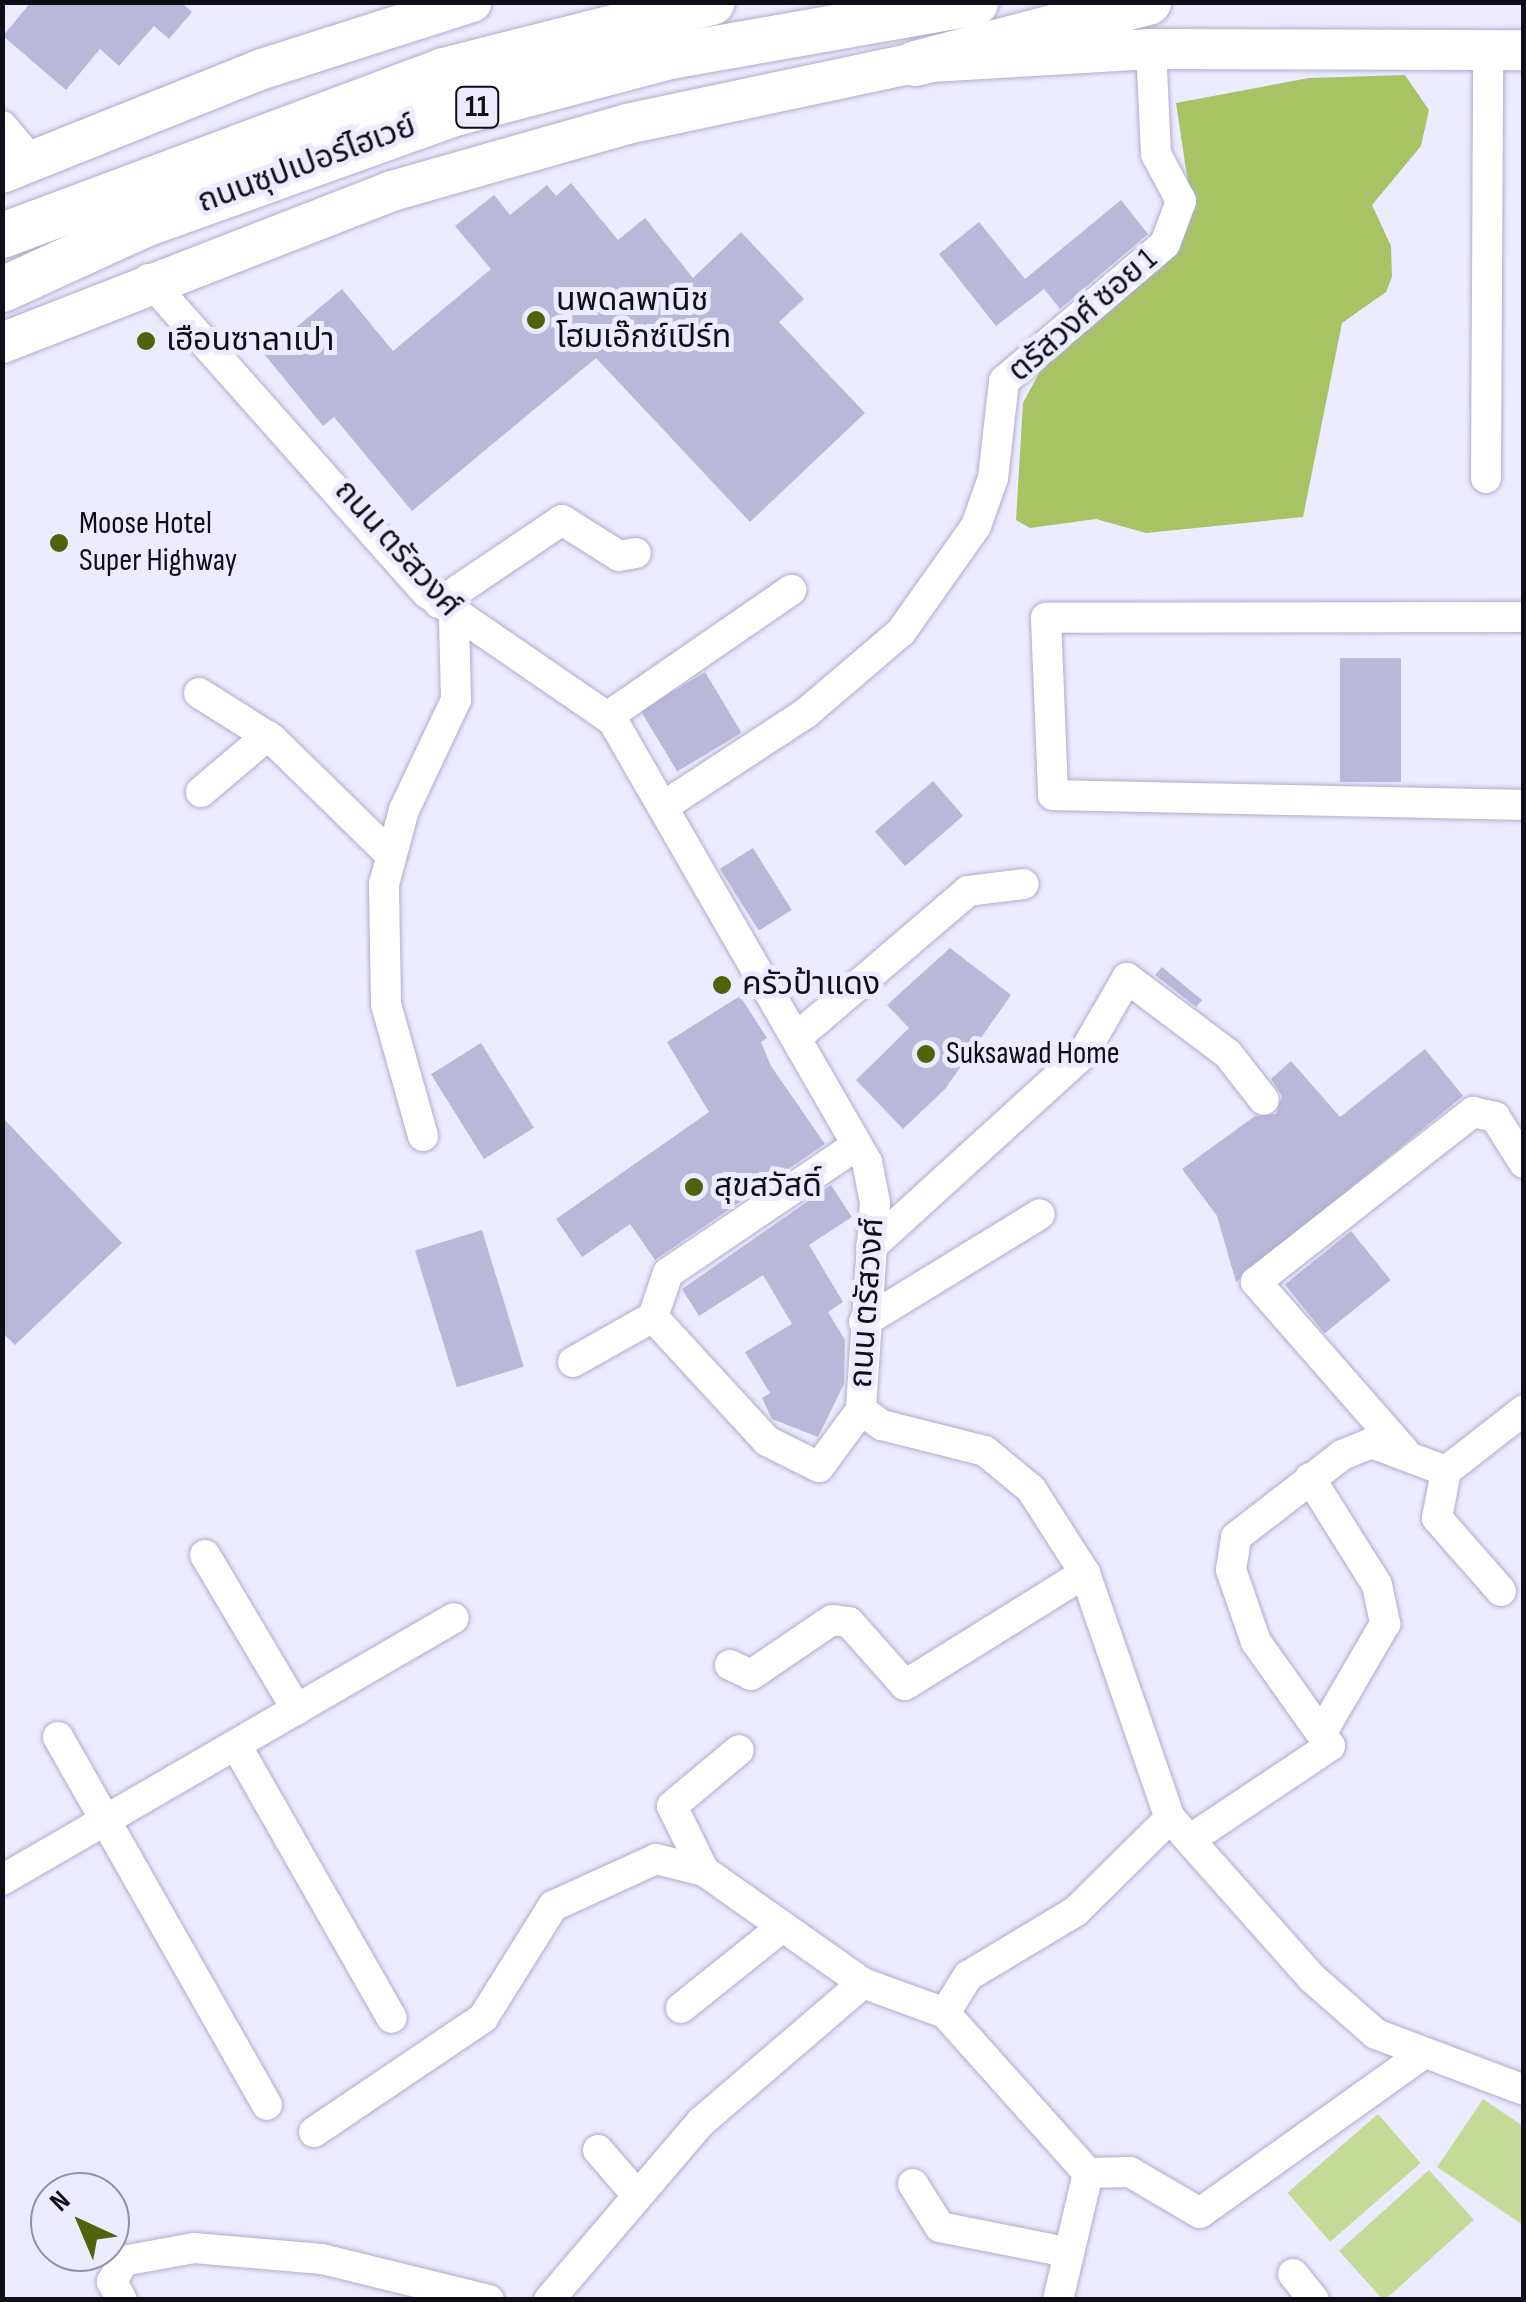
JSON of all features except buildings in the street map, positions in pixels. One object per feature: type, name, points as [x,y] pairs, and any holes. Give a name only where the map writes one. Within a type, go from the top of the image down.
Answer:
[{"type":"highway","name":"ถนนซุปเปอร์ไฮเวย์","points":[[2,235],[443,70],[712,2]]},
{"type":"highway","name":"ถนนซุปเปอร์ไฮเวย์","points":[[2,289],[144,224],[454,113],[670,56],[975,2]]},
{"type":"highway","points":[[915,64],[1148,2]]},
{"type":"main road","points":[[17,166],[262,69],[472,2]]},
{"type":"main road","points":[[2,343],[148,278],[511,154],[915,64],[1151,49],[1506,49]]},
{"type":"street","name":"ตรัสวงศ์ ซอย 1","points":[[664,806],[854,678],[901,632],[976,526],[993,478],[1004,381],[1165,244],[1180,201],[1156,154],[1151,49]]},
{"type":"street","points":[[1486,478],[1506,49]]},
{"type":"street","points":[[2,126],[17,166]]},
{"type":"street","name":"ถนน ตรัสวงศ์","points":[[148,278],[446,610],[607,717],[664,806],[857,1144],[875,1202],[861,1410],[882,1425],[985,1450],[1031,1490],[1086,1573],[1181,1828],[1312,1978],[1418,2056],[1524,2090]]},
{"type":"street","points":[[423,1136],[386,1004],[384,884],[392,855],[456,700],[446,610],[562,520],[619,556],[636,553]]},
{"type":"street","points":[[607,717],[791,590]]},
{"type":"street","points":[[1524,617],[1046,618],[1053,795],[1524,806]]},
{"type":"street","points":[[199,692],[267,736],[392,855]]},
{"type":"street","points":[[201,792],[267,736]]},
{"type":"street","points":[[796,1038],[968,891],[1024,884]]},
{"type":"street","points":[[870,1247],[1082,1054],[1127,978],[1228,1054],[1264,1100]]},
{"type":"street","points":[[1404,1452],[1256,1282],[1473,1112],[1495,1117],[1524,1163]]},
{"type":"street","points":[[573,1362],[653,1316],[668,1273],[857,1144]]},
{"type":"street","points":[[864,1322],[1040,1214]]},
{"type":"street","points":[[653,1316],[767,1441],[819,1467],[861,1410]]},
{"type":"street","points":[[1502,1591],[1437,1518],[1446,1470],[1524,1410]]},
{"type":"street","points":[[946,2013],[968,1976],[1076,1911],[1181,1828],[1330,1746],[1325,1727],[1272,1670],[1231,1570],[1236,1537],[1310,1478],[1371,1443],[1446,1470]]},
{"type":"street","points":[[1310,1478],[1377,1585],[1385,1624],[1325,1727]]},
{"type":"street","points":[[205,1555],[296,1710]]},
{"type":"street","points":[[730,1665],[751,1675],[832,1620],[849,1622],[905,1684],[1086,1573]]},
{"type":"street","points":[[2,1880],[454,1618]]},
{"type":"street","points":[[58,1737],[267,2105]]},
{"type":"street","points":[[236,1745],[392,2018]]},
{"type":"street","points":[[704,1872],[672,1806],[740,1750]]},
{"type":"street","points":[[314,2132],[483,2018],[552,1906],[656,1859],[704,1872],[777,1931],[863,1983],[946,2013],[1088,2173],[1088,2201],[1066,2252],[1058,2300]]},
{"type":"street","points":[[681,2008],[777,1931]]},
{"type":"street","points":[[550,2300],[701,2122],[863,1983]]},
{"type":"street","points":[[1088,2173],[1130,2172],[1200,2214],[1418,2056]]},
{"type":"street","points":[[598,2150],[636,2195]]},
{"type":"street","points":[[913,2184],[940,2227],[1066,2252]]},
{"type":"street","points":[[122,2300],[112,2282],[123,2261],[194,2248],[322,2258],[449,2295],[490,2300]]},
{"type":"street","points":[[1293,2274],[1314,2300]]},
{"type":"green space","points":[[1405,75],[1429,110],[1421,146],[1372,205],[1391,246],[1392,277],[1386,292],[1342,323],[1303,517],[1146,533],[1096,519],[1030,528],[1016,520],[1023,403],[1045,362],[1190,196],[1176,103],[1309,78]]},
{"type":"green space","points":[[1483,2099],[1523,2126],[1523,2225],[1437,2167]]},
{"type":"green space","points":[[1378,2114],[1421,2163],[1330,2242],[1287,2193]]},
{"type":"green space","points":[[1429,2170],[1474,2220],[1385,2300],[1339,2251]]},
{"type":"place","name":"นพดลพานิช โฮมเอ๊กซ์เปิร์ท","points":[[536,320]]},
{"type":"place","name":"เฮือนซาลาเปา","points":[[146,341]]},
{"type":"place","name":"Moose Hotel Super Highway","points":[[59,543]]},
{"type":"place","name":"ครัวป้าแดง","points":[[722,985]]},
{"type":"place","name":"Suksawad Home","points":[[926,1054]]},
{"type":"place","name":"สุขสวัสดิ์","points":[[694,1187]]}]
